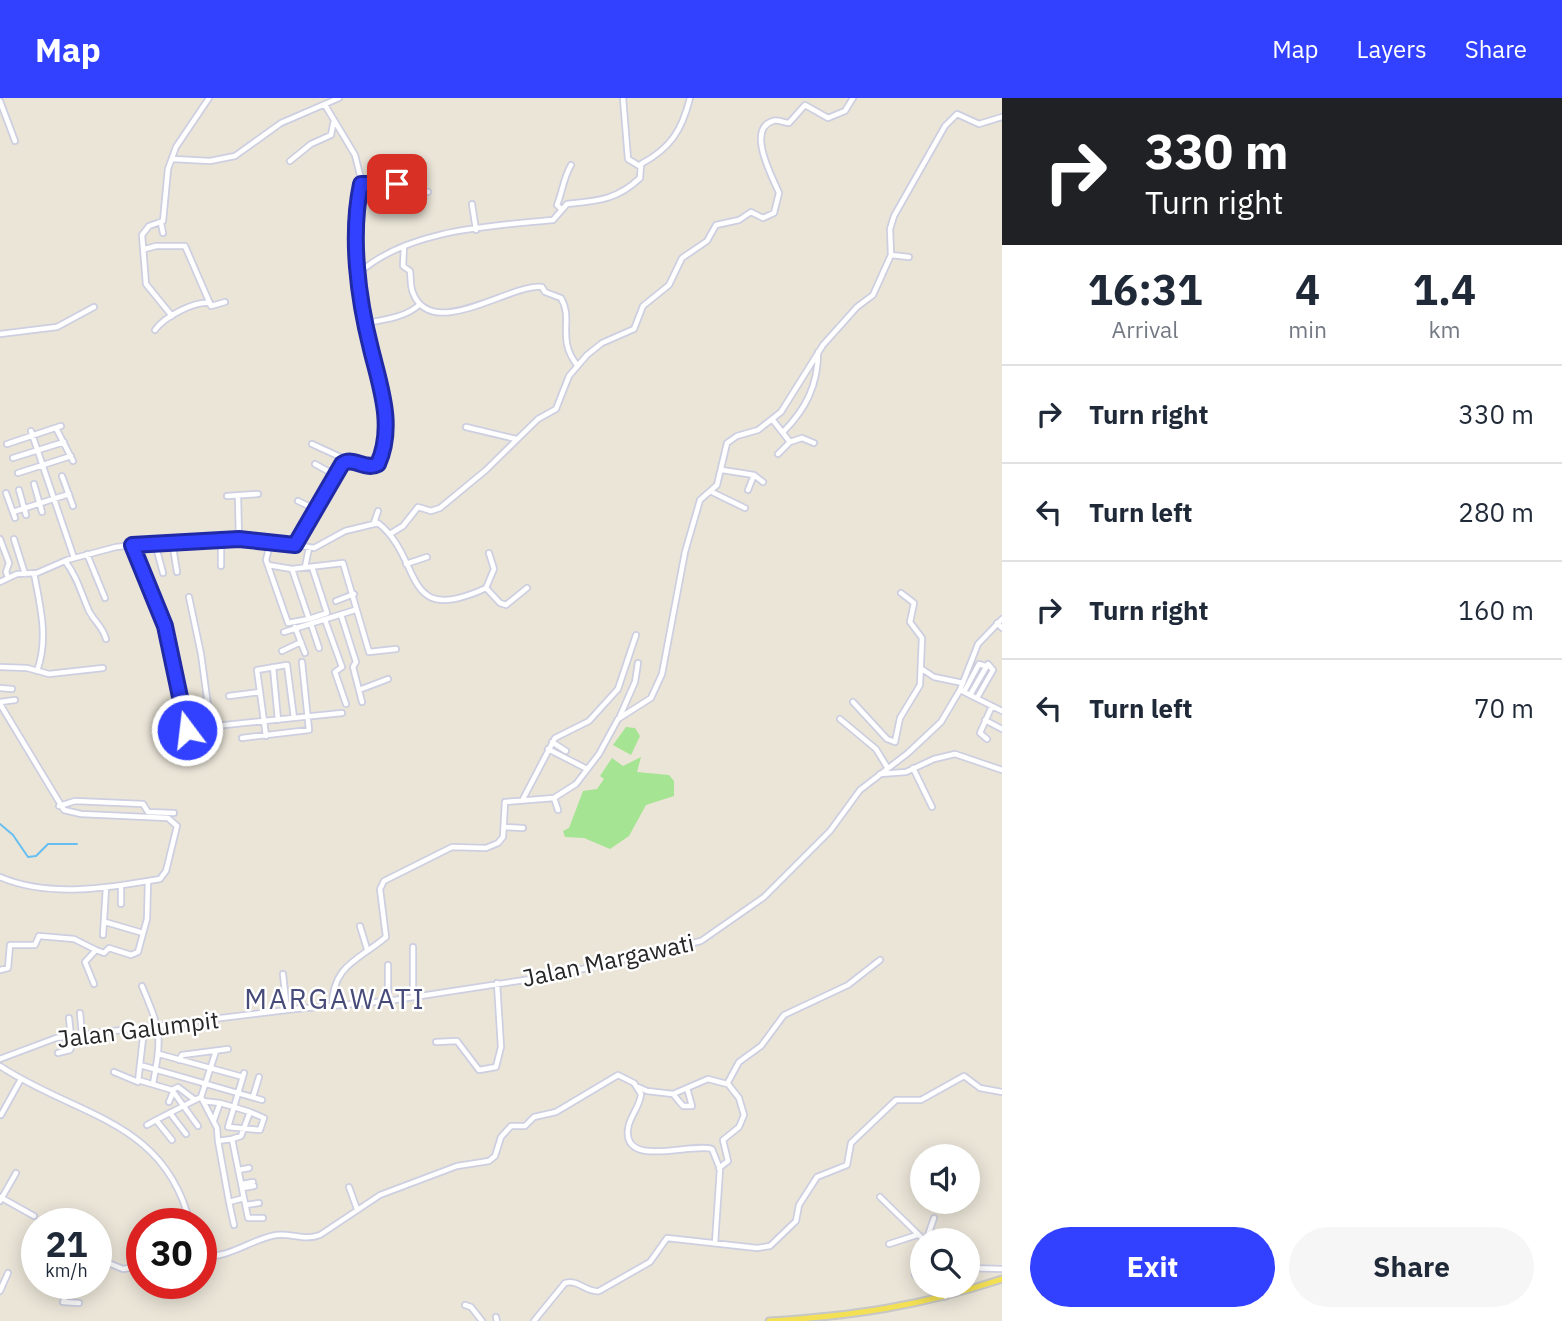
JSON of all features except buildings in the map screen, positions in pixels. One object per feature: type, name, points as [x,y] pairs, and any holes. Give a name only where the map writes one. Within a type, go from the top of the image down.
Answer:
[{"type":"main road","points":[[980,1286],[1002,1279]]},
{"type":"main road","points":[[769,1321],[850,1318],[945,1298]]},
{"type":"street","points":[[163,233],[161,223],[168,169],[178,142],[209,98]]},
{"type":"street","points":[[173,159],[210,161],[235,156],[281,123],[339,98]]},
{"type":"street","points":[[623,98],[628,159],[641,167]]},
{"type":"street","points":[[359,273],[373,261],[404,246],[505,223],[553,220],[569,203],[585,204],[618,196],[640,178],[641,167],[672,142],[684,120],[690,98]]},
{"type":"street","points":[[390,534],[403,526],[417,508],[436,510],[462,491],[516,439],[558,407],[569,376],[577,365],[602,343],[634,329],[643,306],[669,285],[682,258],[708,241],[716,225],[739,220],[751,212],[763,218],[774,213],[779,193],[765,167],[762,147],[764,130],[769,123],[775,120],[789,123],[806,105],[828,118],[845,111],[853,98]]},
{"type":"street","points":[[0,101],[15,141]]},
{"type":"street","points":[[313,444],[350,461],[377,465],[383,441],[383,391],[366,323],[354,217],[361,184],[355,155],[325,105]]},
{"type":"street","points":[[620,717],[648,701],[660,682],[673,628],[685,552],[701,496],[712,492],[722,470],[726,446],[730,440],[758,430],[772,419],[797,390],[818,352],[851,313],[873,295],[891,255],[890,237],[894,216],[945,126],[957,114],[979,124],[1002,117]]},
{"type":"street","points":[[290,161],[311,144],[331,135],[334,119]]},
{"type":"street","points":[[561,209],[557,205],[565,186],[563,180],[571,165]]},
{"type":"street","points":[[361,184],[402,184],[428,192]]},
{"type":"street","points":[[472,204],[476,230]]},
{"type":"street","points":[[161,223],[143,232],[146,284],[172,316]]},
{"type":"street","points":[[145,249],[156,246],[185,246],[210,303],[215,308],[225,302]]},
{"type":"street","points":[[404,246],[404,267],[410,271],[413,294],[428,310],[445,312],[479,306],[527,287],[541,286],[564,301],[566,345],[577,365]]},
{"type":"street","points":[[891,255],[909,257]]},
{"type":"street","points":[[155,330],[172,316],[202,302],[210,303]]},
{"type":"street","points":[[366,323],[392,318],[414,310],[420,304]]},
{"type":"street","points":[[0,334],[60,327],[94,307]]},
{"type":"street","points":[[783,432],[800,415],[809,398],[817,369],[818,352]]},
{"type":"street","points":[[772,419],[790,442]]},
{"type":"street","points":[[6,444],[32,433],[59,427],[72,459],[18,473]]},
{"type":"street","points":[[466,427],[516,439]]},
{"type":"street","points":[[32,433],[74,558]]},
{"type":"street","points":[[778,454],[790,442],[802,438],[814,443]]},
{"type":"street","points":[[13,458],[64,442]]},
{"type":"street","points":[[295,545],[342,464],[350,461]]},
{"type":"street","points":[[315,464],[335,475]]},
{"type":"street","points":[[722,470],[754,475],[762,482]]},
{"type":"street","points":[[748,490],[754,475]]},
{"type":"street","points":[[62,476],[73,506]]},
{"type":"street","points":[[34,484],[42,512]]},
{"type":"street","points":[[19,490],[26,515]]},
{"type":"street","points":[[712,492],[745,508]]},
{"type":"street","points":[[5,493],[14,515],[39,503],[69,494]]},
{"type":"street","points":[[226,496],[258,494]]},
{"type":"street","points":[[238,497],[239,539]]},
{"type":"street","points":[[298,501],[317,510]]},
{"type":"street","points":[[374,524],[378,511]]},
{"type":"street","points":[[0,582],[87,554],[132,545],[239,539],[271,540],[309,548],[319,546],[345,531],[379,524],[390,534],[418,589],[430,597],[455,601],[486,589],[494,569],[489,553]]},
{"type":"street","points":[[0,538],[9,563],[6,572],[8,578]]},
{"type":"street","points":[[14,539],[25,574]]},
{"type":"street","points":[[271,540],[266,558],[288,623],[325,620],[355,610]]},
{"type":"street","points":[[172,541],[177,572]]},
{"type":"street","points":[[221,541],[221,566]]},
{"type":"street","points":[[155,543],[163,573]]},
{"type":"street","points":[[132,545],[165,626],[185,728],[211,728],[342,713]]},
{"type":"street","points":[[284,632],[327,613],[308,567],[309,548]]},
{"type":"street","points":[[87,554],[105,598]]},
{"type":"street","points":[[406,564],[426,557]]},
{"type":"street","points":[[65,561],[77,579],[88,608],[106,639]]},
{"type":"street","points":[[268,565],[292,569],[343,564],[357,602],[353,604],[369,652],[396,649]]},
{"type":"street","points":[[292,569],[319,648]]},
{"type":"street","points":[[34,573],[44,630],[42,657],[37,671]]},
{"type":"street","points":[[486,589],[500,603],[506,605],[514,602],[527,588]]},
{"type":"street","points":[[853,702],[893,744],[898,735],[900,718],[918,692],[922,669],[922,638],[911,622],[914,603],[901,593]]},
{"type":"street","points":[[336,601],[354,594]]},
{"type":"street","points":[[189,597],[201,654],[211,728]]},
{"type":"street","points":[[341,615],[356,662],[353,667],[362,702]]},
{"type":"street","points":[[325,620],[342,667],[335,672],[346,704]]},
{"type":"street","points":[[1000,621],[1002,628]]},
{"type":"street","points":[[962,691],[978,644],[1000,621]]},
{"type":"street","points":[[295,627],[305,653]]},
{"type":"street","points":[[523,799],[558,735],[589,722],[608,703],[620,685],[626,657],[636,635]]},
{"type":"street","points":[[282,651],[301,642]]},
{"type":"street","points":[[242,738],[307,732],[309,717],[302,662]]},
{"type":"street","points":[[332,1007],[334,984],[360,953],[386,937],[380,889],[387,879],[454,847],[494,846],[502,839],[505,802],[554,799],[576,784],[620,717],[635,682],[638,663]]},
{"type":"street","points":[[962,691],[979,664],[988,664],[993,670],[977,698]]},
{"type":"street","points":[[265,736],[257,670],[287,665],[294,719]]},
{"type":"street","points":[[970,695],[985,666]]},
{"type":"street","points":[[0,667],[49,674],[103,668]]},
{"type":"street","points":[[273,667],[278,720]]},
{"type":"street","points":[[922,669],[935,677],[963,683]]},
{"type":"street","points":[[359,690],[388,678]]},
{"type":"street","points":[[0,688],[12,689]]},
{"type":"street","points":[[962,691],[1002,711]]},
{"type":"street","name":"Jalan Margawati","points":[[486,985],[556,975],[676,948],[701,941],[726,926],[764,897],[797,865],[840,819],[860,790],[933,731],[962,691]]},
{"type":"street","points":[[229,696],[260,692]]},
{"type":"street","points":[[0,877],[31,887],[106,890],[148,882],[164,876],[176,828],[170,819],[81,814],[61,805],[1,702],[15,700]]},
{"type":"street","points":[[987,738],[980,734],[992,706]]},
{"type":"street","points":[[840,719],[876,749],[887,767]]},
{"type":"street","points":[[985,720],[1002,729]]},
{"type":"street","points":[[552,742],[566,751]]},
{"type":"street","points":[[548,749],[587,769]]},
{"type":"street","points":[[879,774],[913,768],[956,754],[1002,770]]},
{"type":"street","points":[[913,768],[932,807]]},
{"type":"street","points":[[554,799],[558,810]]},
{"type":"street","points":[[61,805],[80,801],[144,804],[148,812],[174,813]]},
{"type":"street","points":[[504,827],[523,828]]},
{"type":"street","points":[[0,970],[8,968],[10,945],[35,945],[39,936],[74,939],[104,953],[108,948],[135,955],[148,914],[148,882]]},
{"type":"street","points":[[121,888],[121,904]]},
{"type":"street","points":[[103,935],[106,890]]},
{"type":"street","points":[[104,922],[143,933]]},
{"type":"street","points":[[360,926],[367,949]]},
{"type":"street","points":[[413,947],[413,997]]},
{"type":"street","points":[[94,984],[85,962],[96,950]]},
{"type":"street","points":[[728,1084],[739,1062],[761,1046],[784,1015],[850,984],[880,960]]},
{"type":"street","points":[[388,965],[388,1001]]},
{"type":"street","points":[[283,974],[286,1002],[290,1010]]},
{"type":"street","points":[[436,1042],[457,1041],[479,1070],[496,1067],[500,1046],[498,983]]},
{"type":"street","name":"Jalan Galumpit","points":[[1,1059],[41,1042],[71,1036],[388,1001],[486,985]]},
{"type":"street","points":[[142,986],[159,1027],[159,1054],[153,1084]]},
{"type":"street","points":[[80,1013],[82,1035]]},
{"type":"street","points":[[58,1053],[70,1050],[69,1018]]},
{"type":"street","points":[[138,1080],[144,1028]]},
{"type":"street","points":[[179,1060],[182,1055],[228,1049]]},
{"type":"street","points":[[147,1125],[185,1104],[200,1099],[216,1051]]},
{"type":"street","points":[[159,1054],[243,1075],[228,1127]]},
{"type":"street","points":[[140,1065],[262,1100]]},
{"type":"street","points":[[0,1066],[131,1133],[169,1172],[183,1195],[186,1208]]},
{"type":"street","points":[[114,1072],[173,1091],[185,1104],[198,1126]]},
{"type":"street","points":[[217,1254],[239,1251],[276,1235],[314,1237],[356,1207],[380,1195],[457,1166],[488,1161],[495,1156],[500,1137],[511,1126],[527,1125],[534,1117],[556,1112],[616,1076],[648,1091],[674,1094],[708,1079],[728,1084],[739,1098],[744,1115],[739,1127],[723,1140],[728,1161],[719,1166]]},
{"type":"street","points":[[534,1321],[565,1283],[573,1282],[591,1291],[599,1291],[650,1262],[665,1239],[757,1248],[770,1246],[796,1222],[799,1205],[817,1177],[847,1165],[851,1143],[896,1100],[921,1100],[964,1076],[980,1088],[1002,1092]]},
{"type":"street","points":[[253,1097],[259,1077]]},
{"type":"street","points":[[1,1115],[21,1079]]},
{"type":"street","points":[[638,1086],[641,1099],[627,1131],[633,1146],[658,1153],[708,1147],[712,1149],[719,1166],[715,1242]]},
{"type":"street","points":[[169,1102],[173,1091],[178,1087],[200,1099],[250,1112],[264,1120],[260,1130],[217,1128]]},
{"type":"street","points":[[674,1094],[683,1106],[689,1107],[693,1103],[687,1088]]},
{"type":"street","points":[[200,1099],[217,1128],[234,1225]]},
{"type":"street","points":[[213,1121],[220,1103]]},
{"type":"street","points":[[218,1140],[240,1136],[250,1112]]},
{"type":"street","points":[[170,1113],[186,1134]]},
{"type":"street","points":[[156,1120],[172,1140]]},
{"type":"street","points":[[232,1139],[249,1219],[263,1218]]},
{"type":"street","points":[[239,1170],[250,1168]]},
{"type":"street","points":[[16,1173],[1,1199],[21,1209]]},
{"type":"street","points":[[242,1186],[254,1184]]},
{"type":"street","points":[[349,1187],[356,1207]]},
{"type":"street","points":[[880,1197],[911,1228]]},
{"type":"street","points":[[229,1202],[244,1198]]},
{"type":"street","points":[[246,1205],[259,1203]]},
{"type":"street","points":[[930,1228],[934,1218]]},
{"type":"street","points":[[889,1244],[910,1237]]},
{"type":"street","points":[[980,1268],[1002,1269]]},
{"type":"street","points":[[0,1291],[8,1273]]},
{"type":"street","points":[[67,1299],[66,1302],[79,1303]]},
{"type":"street","points":[[464,1305],[471,1307],[482,1321]]},
{"type":"green space","points":[[626,727],[635,728],[640,736],[631,755],[613,745]]},
{"type":"green space","points":[[641,757],[637,772],[669,775],[674,781],[674,796],[646,805],[629,836],[610,849],[584,838],[565,837],[563,831],[569,828],[583,791],[597,789],[604,779],[600,776],[612,758],[623,766]]},
{"type":"waterway","points":[[0,824],[13,835],[28,857],[36,856],[48,844],[77,844]]},
{"type":"district","name":"MARGAWATI","points":[[335,998]]},
{"type":"route","points":[[187,730],[183,722],[165,626],[132,545],[239,539],[271,540],[295,545],[342,464],[353,461],[369,466],[378,464],[382,453],[385,421],[383,391],[370,346],[356,255],[354,217],[361,184],[397,184]]}]
